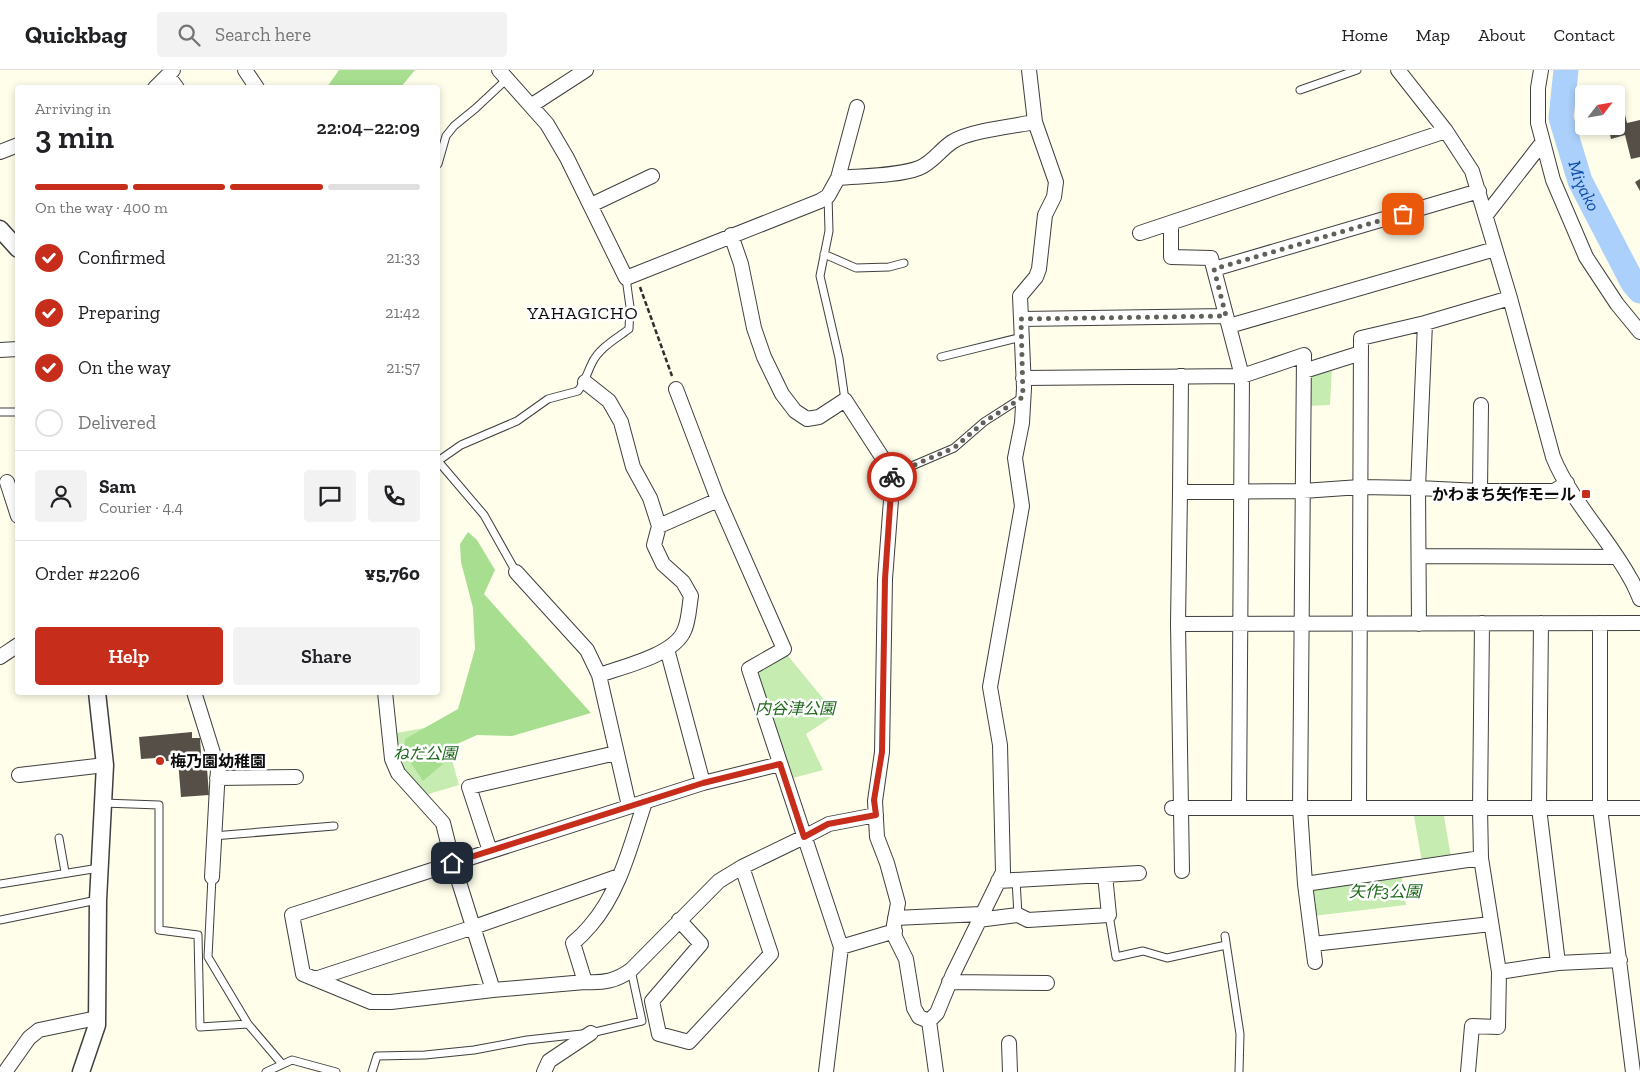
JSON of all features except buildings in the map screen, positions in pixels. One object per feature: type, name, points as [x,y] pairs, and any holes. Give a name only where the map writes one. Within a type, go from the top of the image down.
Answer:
[{"type":"street","points":[[245,70],[256,85]]},
{"type":"street","points":[[532,106],[586,70]]},
{"type":"street","points":[[929,1021],[937,1013],[949,982],[1002,872],[1000,744],[990,687],[1022,506],[1015,458],[1022,423],[1023,397],[1020,296],[1036,277],[1039,269],[1045,215],[1054,197],[1056,182],[1035,122],[1029,70]]},
{"type":"street","points":[[1398,70],[1446,131],[1472,171],[1510,298],[1553,457],[1567,483],[1630,578],[1640,599]]},
{"type":"street","points":[[1541,70],[1538,88],[1538,123],[1553,180],[1586,256],[1617,304],[1640,332]]},
{"type":"street","points":[[158,85],[170,73],[176,85]]},
{"type":"street","points":[[503,74],[547,124],[631,276],[820,201],[828,196],[838,178],[857,107]]},
{"type":"street","points":[[838,178],[890,174],[918,169],[929,162],[952,141],[967,135],[1035,122]]},
{"type":"street","points":[[1140,233],[1446,131]]},
{"type":"street","points":[[1486,215],[1542,143]]},
{"type":"street","points":[[0,152],[15,146]]},
{"type":"street","points":[[592,205],[652,176]]},
{"type":"street","points":[[1214,269],[1479,191]]},
{"type":"street","points":[[1171,223],[1171,257],[1210,258],[1242,376],[1239,808]]},
{"type":"street","points":[[0,229],[15,246]]},
{"type":"street","points":[[731,235],[740,264],[754,328],[764,357],[782,394],[795,411],[807,419],[819,417],[845,400],[893,474],[885,579],[882,752],[874,800],[878,837],[898,903],[895,937],[906,959],[914,1008],[919,1017],[929,1021]]},
{"type":"street","points":[[1021,319],[1228,321],[1495,249]]},
{"type":"street","points":[[1359,808],[1361,338],[1425,323],[1510,298]]},
{"type":"street","points":[[1419,624],[1418,488],[1425,323]]},
{"type":"street","points":[[0,350],[15,349]]},
{"type":"street","points":[[1304,371],[1361,353]]},
{"type":"street","points":[[1023,378],[1242,376],[1304,356],[1300,808],[1305,884],[1316,962]]},
{"type":"street","points":[[1180,376],[1176,808],[1182,871]]},
{"type":"street","points":[[585,382],[609,401],[621,422],[632,467],[650,498],[659,526],[654,545],[663,564],[683,582],[691,596],[684,632],[667,649],[644,660],[599,675]]},
{"type":"street","points":[[676,389],[718,500],[784,650],[749,669],[841,947],[826,1072]]},
{"type":"street","points":[[1480,491],[1481,405]]},
{"type":"street","points":[[8,482],[15,506]]},
{"type":"street","points":[[1180,492],[1303,491],[1360,488],[1554,491],[1567,483]]},
{"type":"street","points":[[659,526],[718,500]]},
{"type":"street","points":[[1419,556],[1616,557]]},
{"type":"street","points":[[516,572],[586,650],[599,675],[629,806]]},
{"type":"street","points":[[1468,1072],[1472,1026],[1498,1027],[1499,972],[1481,858],[1482,623]]},
{"type":"street","points":[[1541,623],[1539,808],[1558,963]]},
{"type":"street","points":[[1600,623],[1600,808],[1633,1072]]},
{"type":"street","points":[[1178,624],[1640,623]]},
{"type":"street","points":[[0,657],[15,647]]},
{"type":"street","points":[[667,649],[703,783]]},
{"type":"street","points":[[82,1072],[97,1025],[98,900],[104,765],[97,695]]},
{"type":"street","points":[[195,695],[218,769],[212,877]]},
{"type":"street","points":[[385,695],[392,759],[398,773],[442,823],[452,863],[493,990]]},
{"type":"street","points":[[490,851],[469,787],[616,753]]},
{"type":"street","points":[[780,764],[703,783],[292,915],[303,974],[371,1002],[391,1002],[493,990],[600,982],[620,978],[631,970],[719,881],[742,867],[828,824],[876,815]]},
{"type":"street","points":[[19,774],[104,765]]},
{"type":"street","points":[[218,778],[296,777]]},
{"type":"street","points":[[585,982],[573,943],[591,925],[609,898],[620,876],[645,802]]},
{"type":"street","points":[[1176,808],[1640,808]]},
{"type":"street","points":[[1305,884],[1481,858]]},
{"type":"street","points":[[679,920],[701,944],[652,1001],[659,1034],[689,1042],[771,954],[742,867]]},
{"type":"street","points":[[998,881],[1139,873]]},
{"type":"street","points":[[841,947],[895,924],[1018,915],[1028,920],[1109,915],[1105,875]]},
{"type":"street","points":[[316,979],[620,876]]},
{"type":"street","points":[[1313,944],[1491,924]]},
{"type":"street","points":[[1499,972],[1558,963],[1620,960]]},
{"type":"street","points":[[949,982],[1047,983]]},
{"type":"street","points":[[5,1072],[29,1038],[39,1030],[97,1018]]},
{"type":"street","points":[[929,1021],[936,1072]]},
{"type":"street","points":[[544,1072],[549,1061],[590,1033]]},
{"type":"street","points":[[1009,1043],[1010,1072]]},
{"type":"lane","points":[[1300,90],[1357,70]]},
{"type":"lane","points":[[440,157],[446,136],[454,126],[476,108],[503,74]]},
{"type":"lane","points":[[828,196],[829,231],[820,276],[839,358],[845,400]]},
{"type":"lane","points":[[824,254],[856,268],[889,268],[904,263]]},
{"type":"lane","points":[[440,460],[461,445],[517,421],[548,399],[578,391],[585,382],[592,362],[600,351],[630,329],[631,276]]},
{"type":"lane","points":[[941,357],[1022,337]]},
{"type":"lane","points":[[893,474],[954,448],[984,422],[1023,397]]},
{"type":"lane","points":[[0,412],[15,412]]},
{"type":"lane","points":[[440,463],[484,515],[516,572]]},
{"type":"lane","points":[[102,803],[159,804],[159,930],[198,935],[200,1027],[248,1024]]},
{"type":"lane","points":[[214,836],[334,826]]},
{"type":"lane","points":[[58,838],[65,872]]},
{"type":"lane","points":[[0,884],[99,868]]},
{"type":"lane","points":[[212,877],[208,957],[248,1024],[282,1064]]},
{"type":"lane","points":[[1016,880],[1018,915]]},
{"type":"lane","points":[[0,920],[98,900]]},
{"type":"lane","points":[[1109,915],[1116,957],[1143,952],[1167,958],[1226,945]]},
{"type":"lane","points":[[1225,936],[1240,1034],[1239,1072]]},
{"type":"lane","points":[[372,1072],[377,1056],[425,1055],[474,1050],[527,1040],[590,1033],[642,1021],[631,970]]},
{"type":"lane","points":[[266,1072],[292,1060],[336,1072]]},
{"type":"path","points":[[631,276],[676,389]]},
{"type":"green space","points":[[339,70],[415,70],[403,85],[328,85]]},
{"type":"green space","points":[[1332,368],[1330,405],[1306,406],[1311,373]]},
{"type":"green space","points":[[468,532],[477,540],[495,570],[484,594],[591,713],[512,736],[477,735],[455,745],[450,758],[423,781],[404,753],[405,739],[458,709],[475,649],[473,608],[461,562],[460,544]]},
{"type":"green space","name":"内谷津公園","points":[[788,656],[836,714],[806,734],[823,770],[789,779],[757,678],[761,670]]},
{"type":"green space","name":"ねだ公園","points":[[442,725],[459,785],[425,795],[404,767],[396,733]]},
{"type":"green space","points":[[1414,816],[1444,816],[1451,857],[1422,862]]},
{"type":"green space","name":"矢作3公園","points":[[1401,873],[1406,905],[1313,916],[1310,892],[1316,884]]},
{"type":"waterway","name":"Miyako","points":[[1566,70],[1561,118],[1580,181],[1633,283],[1640,291]]},
{"type":"way so far","points":[[892,477],[893,474],[954,448],[984,422],[1023,397],[1021,319],[1226,316],[1214,269],[1403,214]]},
{"type":"place","name":"かわまち矢作モール","points":[[1586,494]]},
{"type":"place","name":"梅乃園幼稚園","points":[[160,761]]},
{"type":"district","name":"YAHAGICHO","points":[[583,313]]},
{"type":"route","points":[[452,863],[703,783],[780,764],[804,837],[828,824],[876,815],[874,800],[882,752],[885,579],[892,477]]}]
